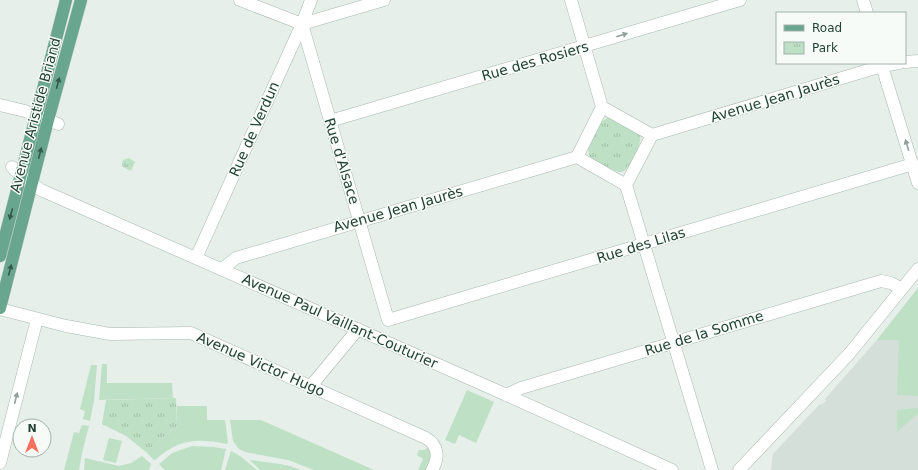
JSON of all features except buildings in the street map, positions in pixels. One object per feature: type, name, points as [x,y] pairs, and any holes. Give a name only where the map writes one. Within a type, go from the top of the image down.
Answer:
[{"type":"main road","name":"Avenue Aristide Briand","points":[[0,256],[21,176],[31,113],[66,0]]},
{"type":"main road","name":"Avenue Aristide Briand","points":[[0,308],[37,188],[81,0]]},
{"type":"street","points":[[240,0],[302,24],[384,0]]},
{"type":"street","name":"Rue de Verdun","points":[[196,258],[302,24],[311,0]]},
{"type":"street","points":[[571,0],[602,107],[577,157],[626,185],[712,470]]},
{"type":"street","name":"Rue des Rosiers","points":[[330,121],[740,0]]},
{"type":"street","points":[[863,0],[866,12]]},
{"type":"street","name":"Rue d'Alsace","points":[[302,24],[388,320]]},
{"type":"street","points":[[906,62],[918,61]]},
{"type":"street","points":[[882,64],[918,183]]},
{"type":"street","name":"Avenue Jean Jaurès","points":[[652,135],[882,64]]},
{"type":"street","points":[[0,105],[31,113],[53,122]]},
{"type":"street","points":[[602,107],[652,135],[626,185]]},
{"type":"street","name":"Avenue Jean Jaurès","points":[[222,269],[236,258],[360,220],[577,157]]},
{"type":"street","name":"Rue des Lilas","points":[[388,320],[913,164]]},
{"type":"street","name":"Avenue Paul Vaillant-Couturier","points":[[12,167],[37,188],[381,339],[672,470]]},
{"type":"street","points":[[739,470],[849,354],[918,269]]},
{"type":"street","name":"Rue de la Somme","points":[[506,395],[521,388],[881,281],[891,283],[902,289]]},
{"type":"street","name":"Avenue Victor Hugo","points":[[0,308],[37,319],[110,334],[191,333],[426,438],[435,446],[437,452],[436,462],[432,470]]},
{"type":"street","points":[[0,463],[37,319]]},
{"type":"street","points":[[381,339],[388,320]]},
{"type":"street","points":[[311,386],[358,329]]},
{"type":"shaded area","points":[[918,288],[918,470],[771,470],[773,454],[820,404],[821,405],[826,401],[825,399],[877,340]]},
{"type":"green space","points":[[607,118],[611,118],[640,135],[635,156],[628,167],[622,172],[610,168],[589,156],[588,148],[600,123]]},
{"type":"green space","points":[[129,158],[135,162],[131,171],[123,167],[122,164],[123,160]]},
{"type":"green space","points":[[918,288],[918,396],[897,395],[899,340],[877,340]]},
{"type":"green space","points":[[102,364],[107,364],[107,383],[172,383],[173,398],[99,400]]},
{"type":"green space","points":[[91,365],[97,365],[94,400],[90,421],[83,419],[85,411],[80,409]]},
{"type":"green space","points":[[467,390],[494,402],[476,443],[459,435],[455,444],[445,440]]},
{"type":"green space","points":[[176,398],[177,426],[146,452],[126,436],[102,424],[106,400]]},
{"type":"green space","points":[[177,406],[207,406],[207,420],[225,420],[228,443],[197,441],[180,444],[154,460],[146,452],[177,426]]},
{"type":"green space","points":[[918,408],[918,413],[897,432],[897,410]]},
{"type":"green space","points":[[230,420],[261,420],[374,470],[314,470],[288,460],[245,452],[239,449],[233,441]]},
{"type":"green space","points":[[82,425],[89,426],[79,470],[64,470],[74,432],[79,433]]},
{"type":"green space","points":[[109,438],[122,441],[116,463],[103,460]]},
{"type":"green space","points":[[192,446],[226,449],[221,470],[165,470],[159,464],[172,453]]},
{"type":"green space","points":[[429,447],[430,456],[426,470],[418,470],[423,459],[417,455],[419,450],[424,450]]},
{"type":"green space","points":[[231,451],[240,456],[257,470],[225,470]]},
{"type":"green space","points":[[142,456],[151,464],[149,470],[84,470],[85,458],[119,466],[131,463]]},
{"type":"green space","points":[[250,460],[280,464],[281,470],[260,470]]},
{"type":"green space","points":[[280,464],[290,466],[301,470],[281,470]]}]
